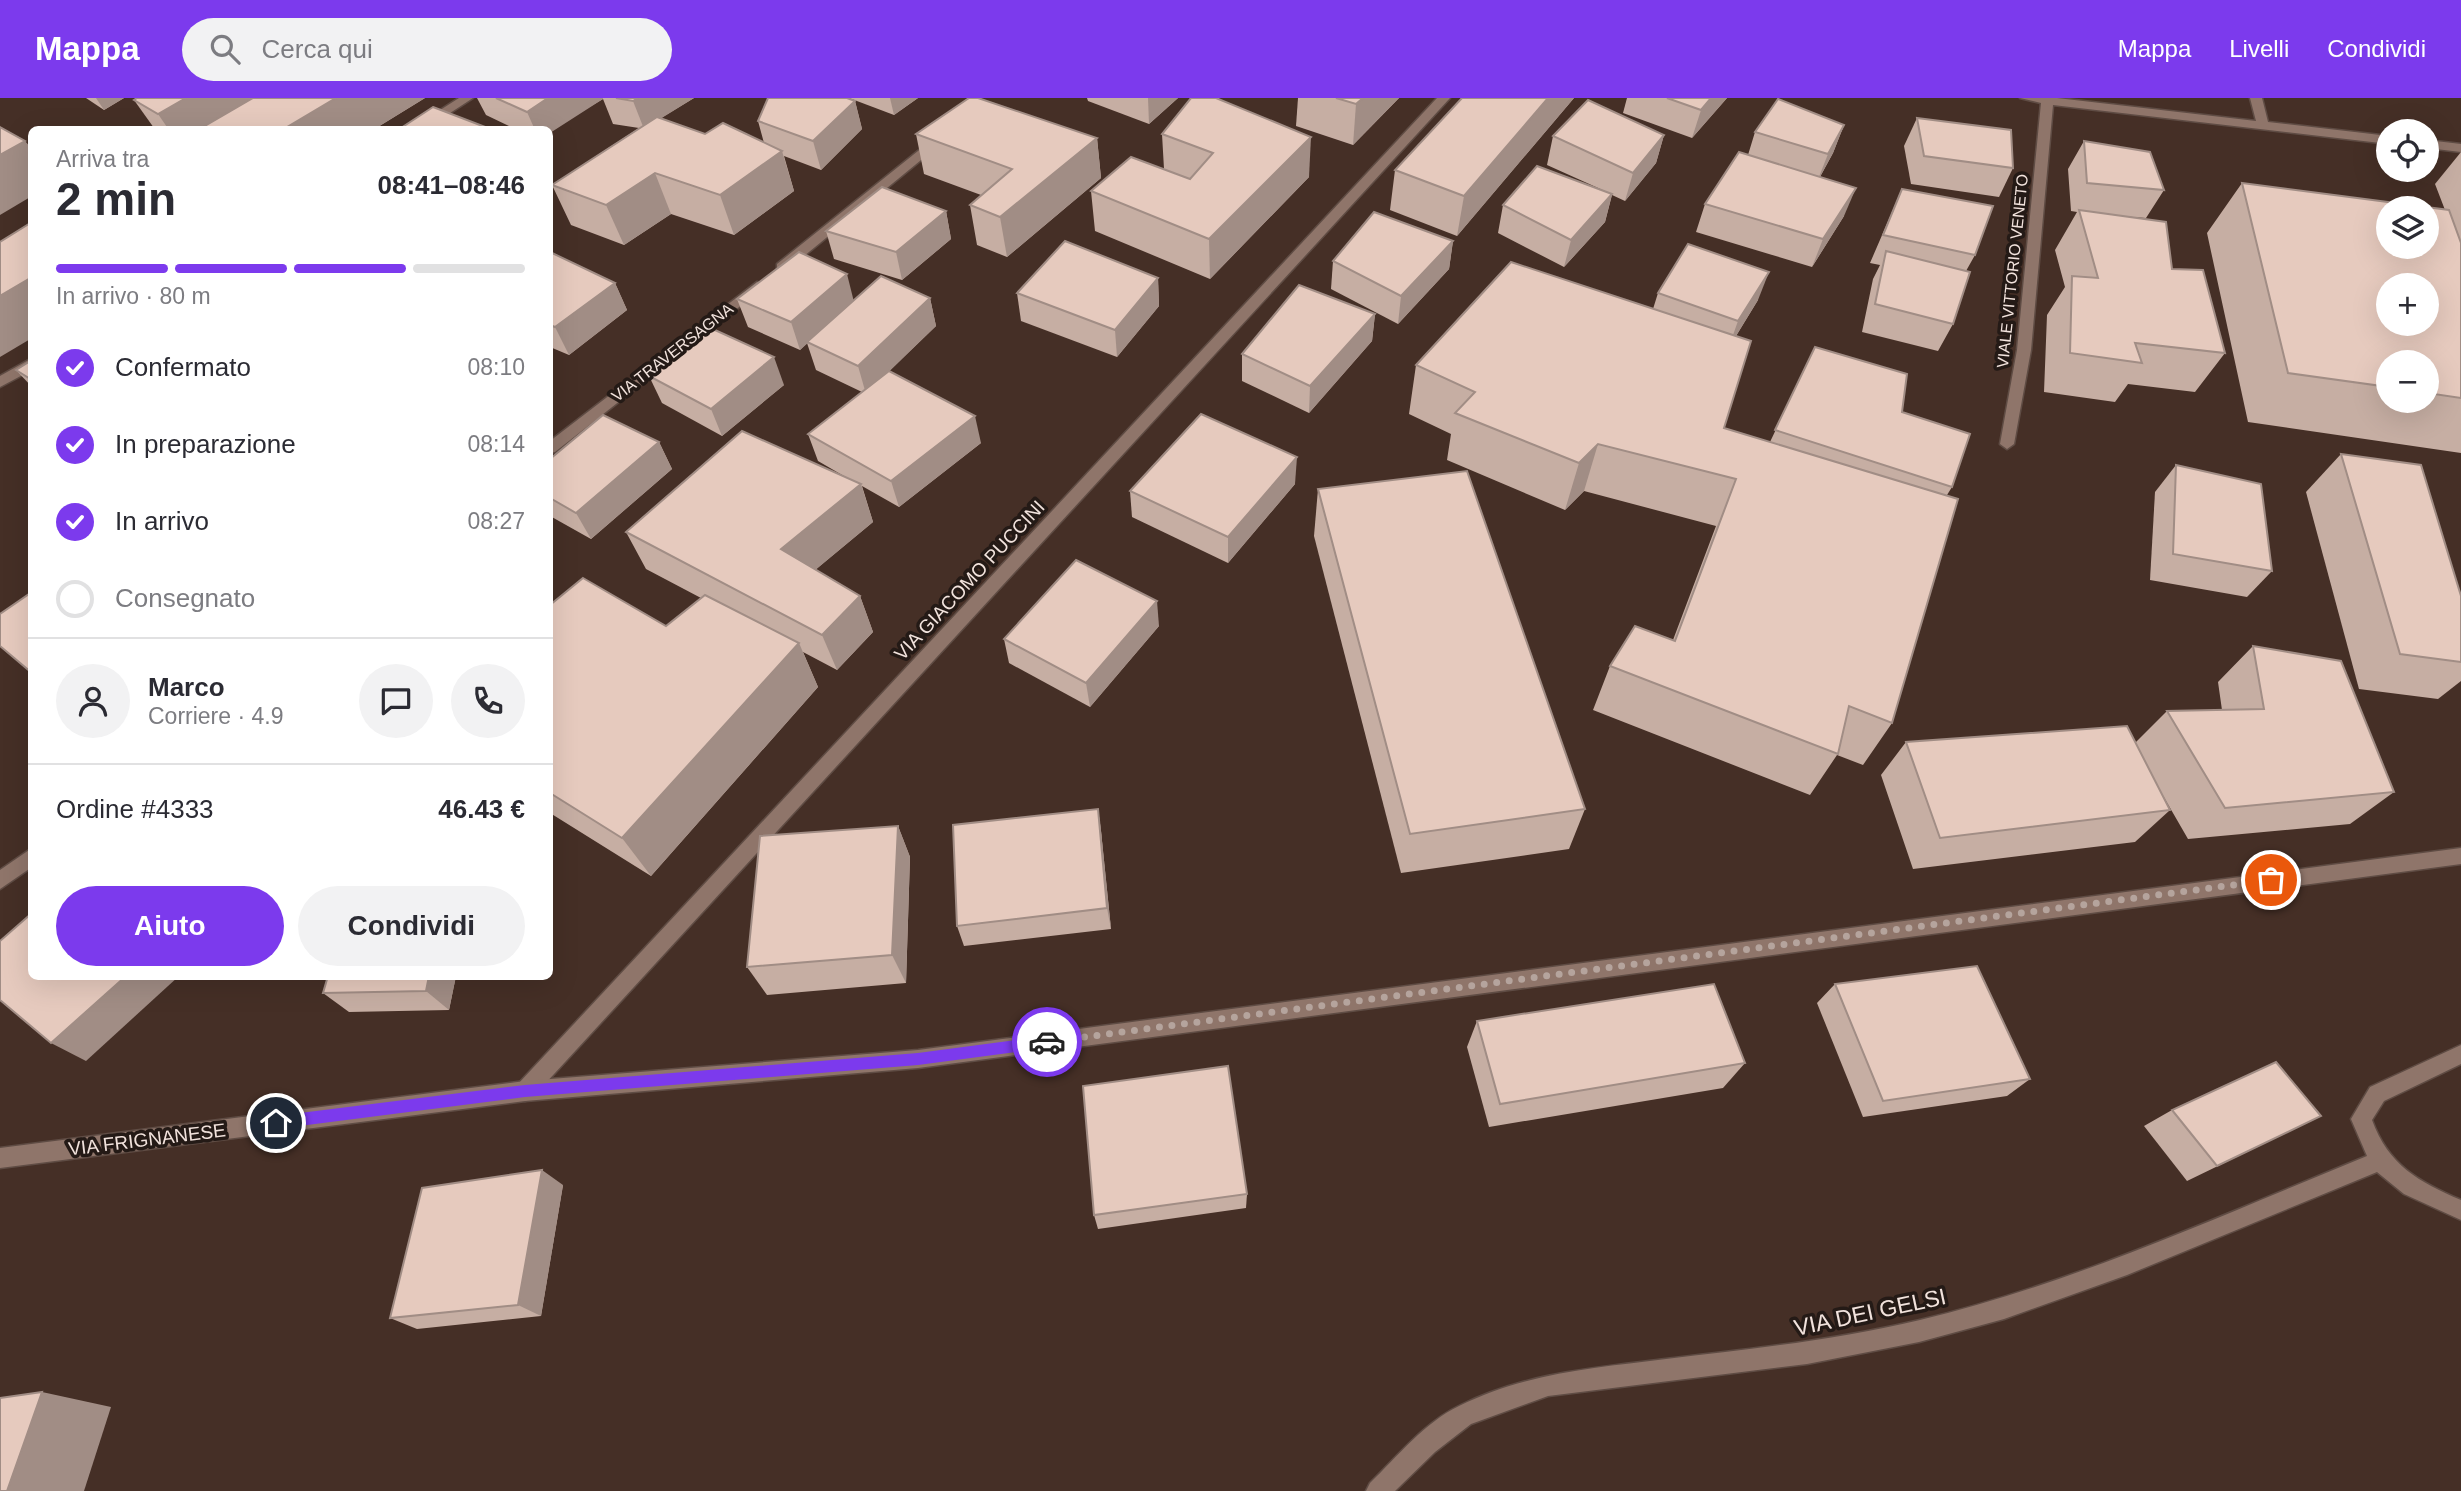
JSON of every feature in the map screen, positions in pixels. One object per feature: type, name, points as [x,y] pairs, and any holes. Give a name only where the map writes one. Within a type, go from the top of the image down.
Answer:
[{"type":"street","points":[[422,126],[467,98]]},
{"type":"street","name":"VIA GIACOMO PUCCINI","points":[[525,1091],[1444,98]]},
{"type":"street","points":[[2026,98],[2376,139]]},
{"type":"street","points":[[2256,98],[2263,126]]},
{"type":"street","name":"VIALE VITTORIO VENETO","points":[[2007,444],[2024,350],[2047,100]]},
{"type":"street","name":"VIA TRAVERSAGNA","points":[[553,446],[951,131]]},
{"type":"street","points":[[2439,145],[2461,148]]},
{"type":"street","points":[[0,382],[28,365]]},
{"type":"street","name":"VIA FRIGNANESE","points":[[0,1158],[525,1091],[918,1059],[2461,856]]},
{"type":"street","points":[[0,881],[28,859]]},
{"type":"street","points":[[2461,1054],[2377,1094],[2361,1119],[2378,1162],[2396,1178],[2461,1210]]},
{"type":"street","name":"VIA DEI GELSI","points":[[1378,1491],[1427,1444],[1464,1415],[1548,1385],[1807,1353],[1919,1331],[2004,1308],[2127,1264],[2378,1162]]},
{"type":"building","points":[[186,98],[158,114],[134,100]]},
{"type":"building","points":[[253,98],[336,98],[289,126],[205,126]]},
{"type":"building","points":[[496,98],[548,98],[527,112]]},
{"type":"building","points":[[616,98],[638,98],[633,101]]},
{"type":"building","points":[[768,98],[847,98],[855,101],[813,141],[758,121]]},
{"type":"building","points":[[969,98],[978,98],[1097,138],[1000,217],[970,205],[1012,169],[916,134]]},
{"type":"building","points":[[1191,98],[1216,98],[1311,137],[1209,239],[1091,191],[1131,157],[1190,179],[1213,153],[1162,134]]},
{"type":"building","points":[[1336,98],[1363,98],[1356,104]]},
{"type":"building","points":[[1462,98],[1548,98],[1464,196],[1395,170]]},
{"type":"building","points":[[1667,98],[1711,98],[1701,110]]},
{"type":"building","points":[[1778,99],[1844,125],[1828,154],[1755,132]]},
{"type":"building","points":[[1588,100],[1664,135],[1633,173],[1553,136]]},
{"type":"building","points":[[433,107],[483,126],[404,126]]},
{"type":"building","points":[[657,117],[705,134],[723,123],[782,151],[720,195],[655,173],[606,205],[553,184]]},
{"type":"building","points":[[1917,118],[2011,130],[2013,168],[1924,156]]},
{"type":"building","points":[[0,127],[25,141],[0,155]]},
{"type":"building","points":[[2084,141],[2150,152],[2164,190],[2087,183]]},
{"type":"building","points":[[1739,152],[1856,188],[1823,239],[1705,204]]},
{"type":"building","points":[[1537,166],[1612,194],[1571,240],[1503,205]]},
{"type":"building","points":[[2242,183],[2376,200],[2376,259],[2439,259],[2439,209],[2449,210],[2461,243],[2461,398],[2439,395],[2439,350],[2376,350],[2376,385],[2288,373]]},
{"type":"building","points":[[882,187],[946,211],[896,252],[826,231]]},
{"type":"building","points":[[1902,189],[1993,206],[1975,255],[1883,235]]},
{"type":"building","points":[[2079,210],[2166,222],[2172,269],[2203,270],[2225,353],[2135,343],[2142,363],[2070,353],[2072,276],[2098,278]]},
{"type":"building","points":[[1374,212],[1453,241],[1401,296],[1333,261]]},
{"type":"building","points":[[28,224],[28,279],[0,296],[0,242]]},
{"type":"building","points":[[1065,241],[1158,278],[1115,330],[1017,293]]},
{"type":"building","points":[[1688,244],[1769,272],[1738,321],[1658,293]]},
{"type":"building","points":[[1886,251],[1970,272],[1953,324],[1875,304]]},
{"type":"building","points":[[799,252],[847,274],[791,322],[737,299]]},
{"type":"building","points":[[553,253],[615,283],[555,327]]},
{"type":"building","points":[[1511,262],[1751,341],[1724,428],[1958,499],[1892,723],[1849,706],[1838,754],[1610,666],[1635,626],[1675,641],[1736,479],[1598,444],[1579,463],[1455,413],[1475,392],[1416,365]]},
{"type":"building","points":[[881,276],[930,298],[858,366],[807,342]]},
{"type":"building","points":[[1299,285],[1375,314],[1310,386],[1242,354]]},
{"type":"building","points":[[704,325],[774,357],[711,409],[649,376]]},
{"type":"building","points":[[1815,347],[1907,374],[1902,412],[1970,434],[1952,487],[1775,430]]},
{"type":"building","points":[[28,362],[28,378],[16,370]]},
{"type":"building","points":[[889,371],[975,416],[891,481],[808,434]]},
{"type":"building","points":[[1201,414],[1297,457],[1228,537],[1130,491]]},
{"type":"building","points":[[603,415],[659,442],[576,513],[553,500],[553,457]]},
{"type":"building","points":[[742,431],[861,484],[781,549],[860,596],[822,635],[626,532]]},
{"type":"building","points":[[2341,454],[2421,465],[2461,596],[2461,662],[2400,654]]},
{"type":"building","points":[[2176,465],[2261,484],[2272,571],[2173,554]]},
{"type":"building","points":[[1467,471],[1585,809],[1410,834],[1318,489]]},
{"type":"building","points":[[1076,560],[1157,601],[1086,683],[1004,639]]},
{"type":"building","points":[[583,578],[666,626],[705,595],[799,643],[622,838],[553,795],[553,603]]},
{"type":"building","points":[[28,595],[28,670],[0,646],[0,614]]},
{"type":"building","points":[[2253,646],[2341,661],[2394,792],[2225,808],[2167,711],[2264,709]]},
{"type":"building","points":[[2127,726],[2170,810],[1940,838],[1906,742]]},
{"type":"building","points":[[1098,809],[1107,908],[957,926],[953,825]]},
{"type":"building","points":[[898,826],[892,955],[747,967],[760,836]]},
{"type":"building","points":[[28,916],[28,980],[122,980],[51,1043],[0,1000],[0,941]]},
{"type":"building","points":[[1977,966],[2030,1079],[1883,1101],[1835,984]]},
{"type":"building","points":[[327,980],[428,980],[426,991],[323,993]]},
{"type":"building","points":[[1714,984],[1745,1063],[1500,1104],[1477,1021]]},
{"type":"building","points":[[2276,1062],[2321,1116],[2217,1166],[2172,1110]]},
{"type":"building","points":[[1228,1066],[1247,1194],[1094,1215],[1083,1086]]},
{"type":"building","points":[[542,1170],[518,1305],[390,1318],[422,1188]]},
{"type":"building","points":[[42,1392],[7,1491],[0,1491],[0,1398]]},
{"type":"way so far","points":[[1047,1042],[2271,880]]},
{"type":"route","points":[[276,1123],[525,1091],[918,1059],[1047,1042]]}]
